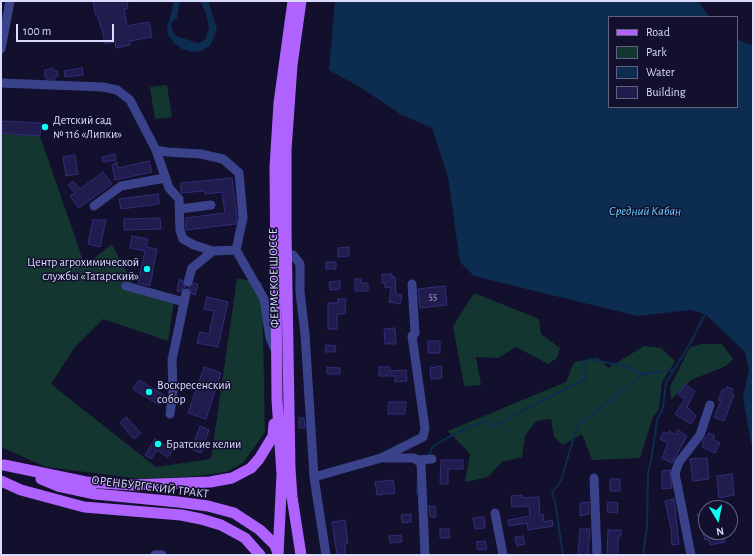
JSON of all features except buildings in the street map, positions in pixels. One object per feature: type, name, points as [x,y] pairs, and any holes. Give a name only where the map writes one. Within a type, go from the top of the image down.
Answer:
[{"type":"main road","name":"ФЕРМСКОЕ ШОССЕ","points":[[279,555],[282,474],[278,400],[275,167],[278,103],[293,1]]},
{"type":"main road","name":"ФЕРМСКОЕ ШОССЕ","points":[[301,1],[292,65],[286,150],[286,255],[290,469],[292,497],[302,555]]},
{"type":"main road","name":"ОРЕНБУРГСКИЙ ТРАКТ","points":[[3,465],[86,482],[132,485],[210,482],[232,478],[251,468],[259,459],[273,436],[278,400]]},
{"type":"main road","name":"ОРЕНБУРГСКИЙ ТРАКТ","points":[[3,465],[58,486],[95,494],[208,506],[234,513],[260,530],[275,545],[279,555]]},
{"type":"main road","name":"ОРЕНБУРГСКИЙ ТРАКТ","points":[[1,481],[21,490],[84,507],[181,515],[201,519],[221,525],[245,538],[260,555]]},
{"type":"street","points":[[1,49],[10,1]]},
{"type":"street","points":[[1,83],[103,87],[118,90],[130,100],[156,150],[169,188],[179,199],[180,230],[183,239],[213,252],[236,250]]},
{"type":"street","points":[[156,150],[201,154],[223,159],[239,173],[242,218],[236,250],[264,299],[270,338],[277,355]]},
{"type":"street","points":[[94,206],[121,186],[165,178]]},
{"type":"street","points":[[180,209],[211,205]]},
{"type":"street","points":[[188,282],[192,268],[213,252]]},
{"type":"street","points":[[286,255],[293,255],[300,264],[300,292],[305,334],[314,477],[326,555]]},
{"type":"street","points":[[314,477],[381,458],[423,437],[425,428],[412,336],[415,332],[412,284]]},
{"type":"street","points":[[126,286],[185,297],[172,360],[173,391],[170,414]]},
{"type":"street","points":[[691,555],[675,473],[679,462],[700,435],[710,405]]},
{"type":"street","points":[[381,458],[418,460],[432,459]]},
{"type":"street","points":[[418,460],[422,469],[425,555]]},
{"type":"street","points":[[594,478],[597,555]]},
{"type":"street","points":[[495,513],[503,555]]},
{"type":"street","points":[[155,555],[162,555]]},
{"type":"green space","points":[[167,85],[172,117],[155,119],[150,87]]},
{"type":"green space","points":[[1,134],[40,136],[85,266],[112,244],[133,285],[174,302],[168,341],[103,319],[75,347],[51,384],[156,467],[211,459],[237,278],[262,283],[265,432],[243,463],[226,472],[198,476],[141,479],[46,467],[1,447]]},
{"type":"green space","points":[[474,293],[539,319],[541,334],[560,348],[557,358],[548,364],[516,347],[498,358],[476,357],[481,385],[464,386],[453,326]]},
{"type":"green space","points":[[702,344],[722,344],[733,359],[726,366],[691,380],[671,400],[670,387],[690,347]]},
{"type":"green space","points":[[644,346],[661,348],[675,361],[662,382],[659,409],[653,417],[640,458],[592,460],[582,434],[563,445],[554,437],[551,419],[536,421],[525,436],[522,457],[502,462],[488,477],[465,482],[470,454],[448,431],[566,382],[574,362],[598,358],[608,368]]},
{"type":"water","points":[[174,1],[180,1],[177,18],[171,23],[173,32],[176,36],[198,43],[205,40],[209,29],[206,13],[200,1],[208,1],[217,29],[210,46],[201,51],[192,52],[182,49],[175,44],[168,35],[167,29]]},
{"type":"water","name":"Средний Кабан","points":[[335,1],[698,1],[708,16],[608,16],[608,108],[738,108],[738,39],[753,46],[753,454],[743,397],[749,370],[745,352],[705,314],[691,310],[637,316],[474,276],[460,262],[448,177],[432,128],[400,114],[363,89],[329,70]]},
{"type":"waterway","points":[[643,555],[647,526],[648,472],[657,420],[663,408],[666,383],[691,342],[705,314]]},
{"type":"waterway","points":[[429,455],[432,447],[449,437],[484,421],[490,421],[494,426],[587,378],[583,363],[589,359],[624,366],[644,374],[673,370]]},
{"type":"waterway","points":[[563,555],[555,502],[552,493],[561,481],[577,426],[644,374]]},
{"type":"waterway","points":[[417,494],[418,475]]},
{"type":"place","name":"Детский сад № 116 «Липки»","points":[[45,127]]},
{"type":"place","name":"Центр агрохимической службы «Татарский»","points":[[147,269]]},
{"type":"place","name":"Воскресенский собор","points":[[149,392]]},
{"type":"place","name":"Братские келии","points":[[158,444]]}]
